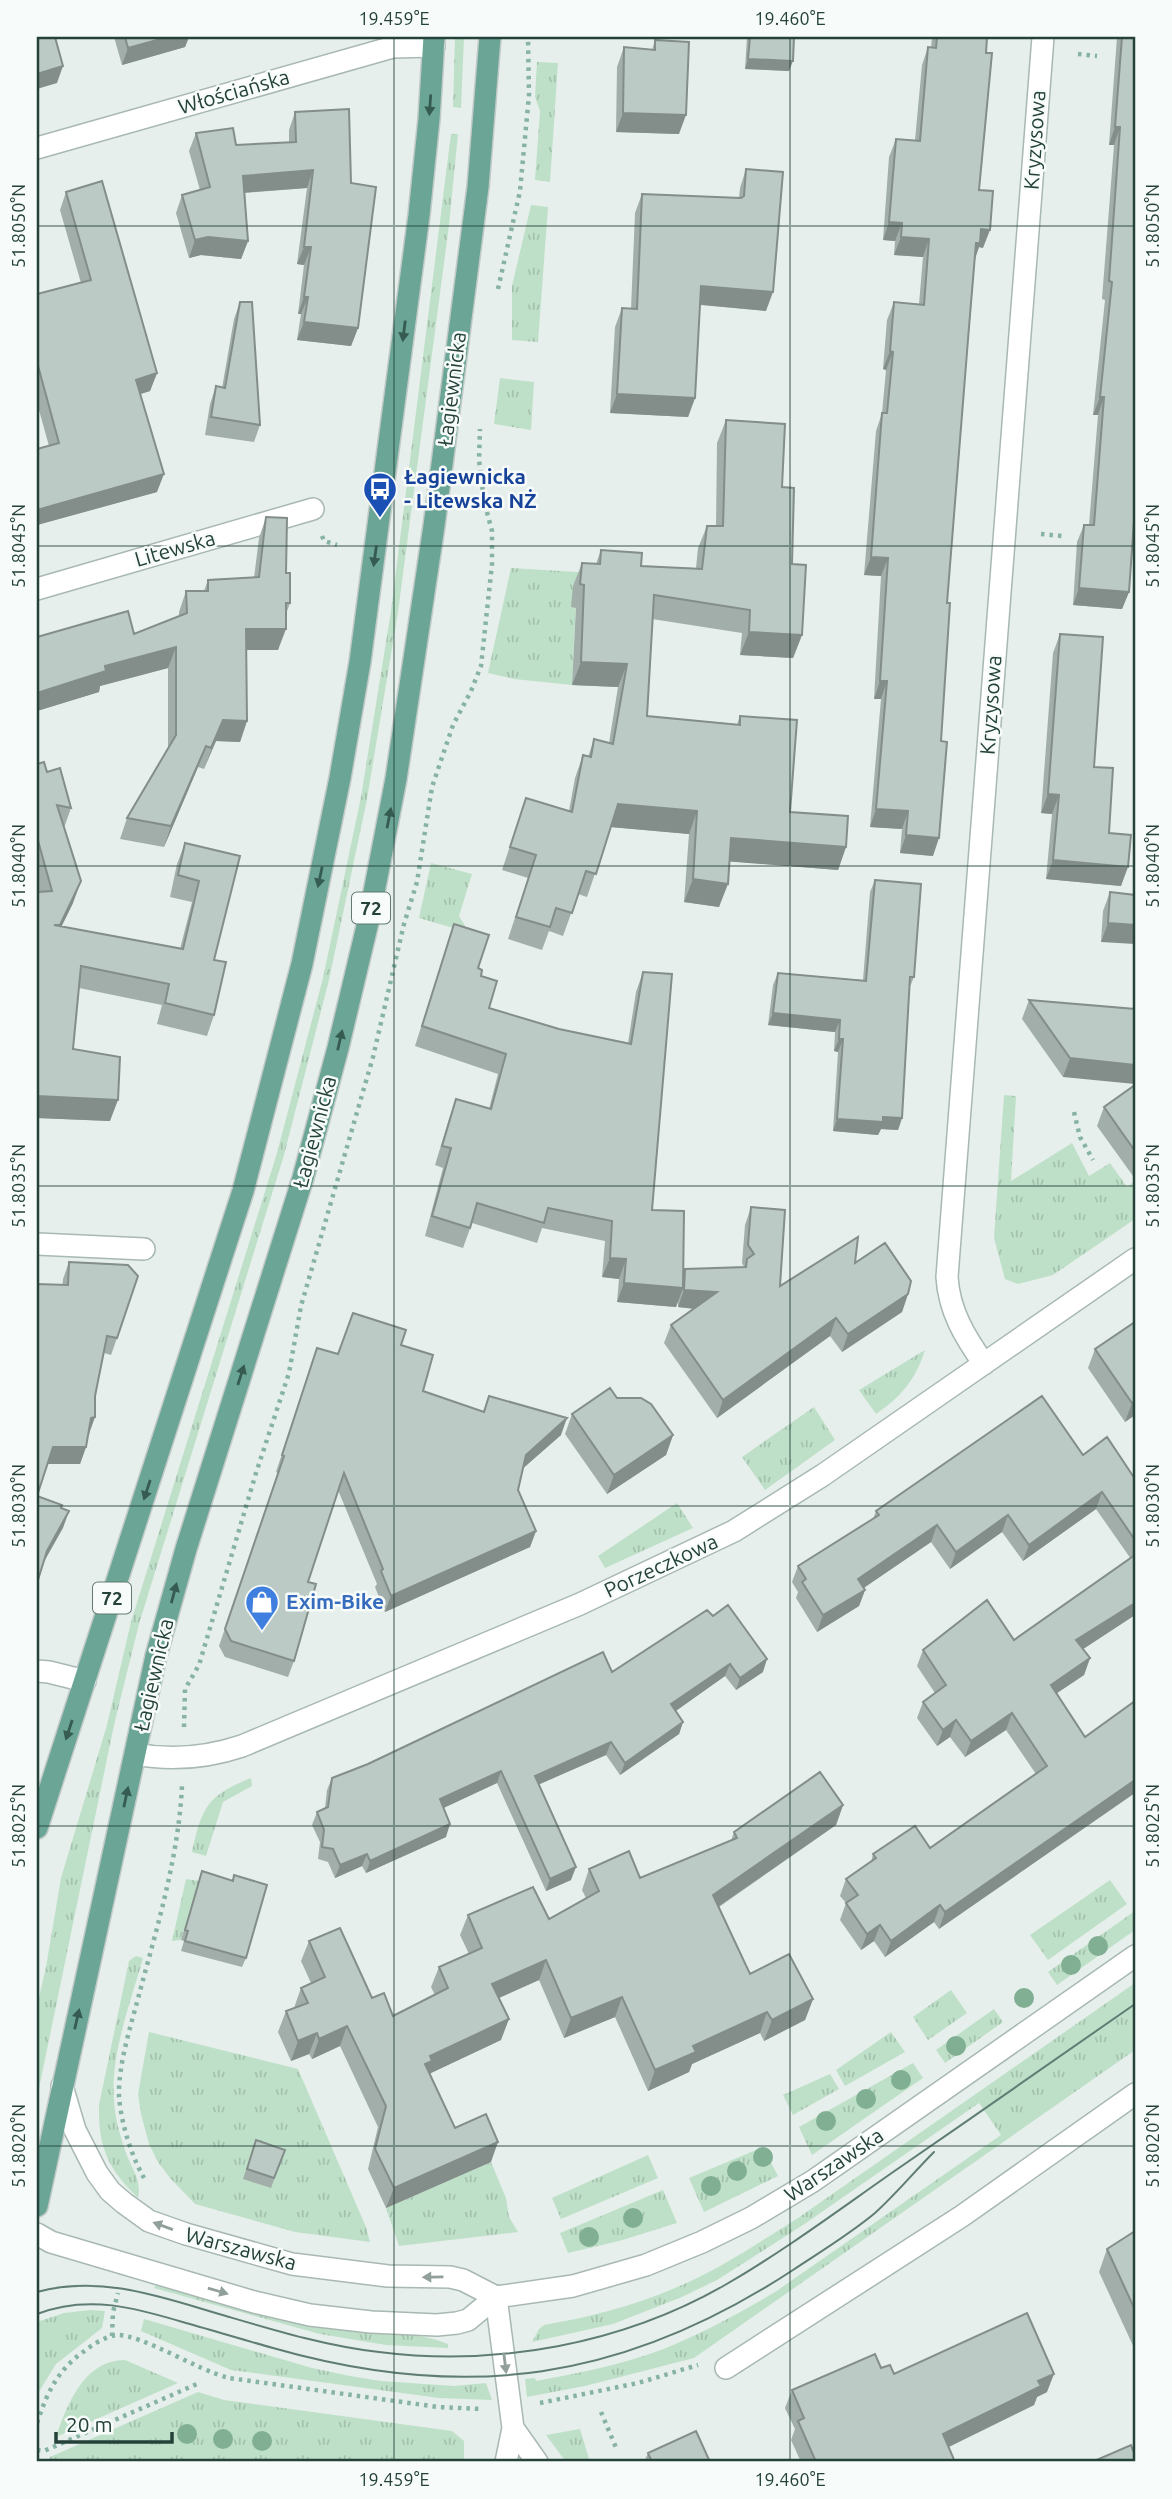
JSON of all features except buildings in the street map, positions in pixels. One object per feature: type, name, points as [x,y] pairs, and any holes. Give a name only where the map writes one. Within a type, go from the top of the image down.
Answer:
[{"type":"main road","name":"Łagiewnicka","points":[[37,2206],[156,1656],[186,1549],[268,1295],[321,1114],[356,974],[381,858],[412,681],[447,430],[478,187],[490,37]]},
{"type":"main road","name":"72","points":[[37,1828],[243,1191],[302,964],[360,662],[419,215],[434,41]]},
{"type":"street","name":"Kryzysowa","points":[[984,1364],[958,1323],[951,1305],[947,1277],[1043,37]]},
{"type":"street","name":"Włościańska","points":[[37,149],[393,47],[434,41]]},
{"type":"street","name":"Litewska","points":[[37,589],[313,509]]},
{"type":"street","points":[[37,1244],[144,1249]]},
{"type":"street","name":"Porzeczkowa","points":[[135,1754],[183,1759],[222,1753],[242,1746],[580,1604],[685,1556],[765,1514],[1135,1259]]},
{"type":"street","points":[[37,1671],[85,1681]]},
{"type":"street","name":"Warszawska","points":[[62,2086],[75,2130],[97,2173],[110,2191],[149,2221],[199,2238],[292,2263],[388,2276],[450,2277],[463,2280],[496,2297],[573,2286],[646,2265],[751,2218],[813,2181],[1135,1956]]},
{"type":"street","points":[[726,2368],[962,2216],[1135,2094]]},
{"type":"street","points":[[37,2234],[51,2242],[254,2302],[329,2317],[436,2325],[457,2323],[468,2320],[496,2297]]},
{"type":"street","points":[[496,2297],[513,2428],[506,2462]]},
{"type":"street","points":[[513,2428],[537,2462]]},
{"type":"path","points":[[497,297],[520,191],[528,95],[528,37]]},
{"type":"path","points":[[1079,54],[1097,56]]},
{"type":"path","points":[[471,691],[481,666],[492,564],[492,531],[484,501],[479,460],[480,424]]},
{"type":"path","points":[[1041,534],[1062,536]]},
{"type":"path","points":[[1074,1112],[1080,1137],[1093,1160]]},
{"type":"path","points":[[185,1689],[199,1665]]},
{"type":"path","points":[[148,2185],[131,2150],[119,2095],[129,2032],[166,1884],[181,1811]]},
{"type":"path","points":[[112,2336],[113,2312]]},
{"type":"path","points":[[37,2423],[48,2390],[62,2370],[85,2351],[120,2334],[229,2378],[438,2407],[493,2409]]},
{"type":"path","points":[[529,2405],[638,2383],[698,2365]]},
{"type":"path","points":[[37,2450],[44,2451],[197,2384]]},
{"type":"path","points":[[601,2412],[617,2450]]},
{"type":"green space","points":[[455,37],[464,37],[461,108],[453,107]]},
{"type":"green space","points":[[537,62],[558,63],[550,182],[535,180],[540,111],[535,97]]},
{"type":"green space","points":[[451,134],[458,134],[449,225],[398,612],[367,799],[329,980],[284,1155],[139,1624],[114,1725],[37,2098],[37,2006],[61,1878],[107,1725],[131,1622],[277,1153],[323,978],[361,797],[391,611]]},
{"type":"green space","points":[[531,205],[548,207],[538,342],[512,340],[512,286]]},
{"type":"green space","points":[[500,378],[534,382],[531,430],[494,424]]},
{"type":"green space","points":[[511,568],[593,573],[577,587],[572,685],[514,679],[488,673]]},
{"type":"green space","points":[[431,863],[472,874],[459,916],[467,932],[419,918]]},
{"type":"green space","points":[[1004,1095],[1016,1096],[1011,1181],[1072,1143],[1089,1176],[1110,1163],[1127,1187],[1135,1181],[1135,1219],[1053,1275],[1018,1284],[1005,1279],[994,1238]]},
{"type":"green space","points":[[925,1350],[917,1370],[906,1386],[876,1414],[859,1390]]},
{"type":"green space","points":[[814,1407],[835,1440],[765,1490],[742,1457]]},
{"type":"green space","points":[[677,1503],[693,1528],[605,1568],[598,1556]]},
{"type":"green space","points":[[251,1778],[252,1786],[223,1802],[206,1856],[192,1852],[199,1824],[208,1805],[224,1791]]},
{"type":"green space","points":[[186,1879],[199,1881],[181,1940],[172,1941]]},
{"type":"green space","points":[[1110,1880],[1127,1904],[1048,1960],[1030,1935]]},
{"type":"green space","points":[[1135,1911],[1135,1930],[1057,1985],[1048,1972]]},
{"type":"green space","points":[[136,1956],[143,1958],[118,2047],[114,2100],[120,2134],[138,2181],[138,2198],[112,2167],[103,2145],[99,2120],[99,2105],[129,1961]]},
{"type":"green space","points":[[1135,1983],[1135,2050],[694,2358],[585,2386],[527,2397],[525,2379],[535,2378],[536,2381],[568,2375],[646,2355],[705,2330],[775,2292],[1001,2135],[979,2103],[803,2225],[717,2280],[613,2324],[532,2342],[544,2325],[627,2306],[691,2281],[738,2256],[798,2218]]},
{"type":"green space","points":[[951,1990],[967,2013],[928,2040],[913,2017]]},
{"type":"green space","points":[[994,2009],[1003,2022],[945,2063],[936,2050]]},
{"type":"green space","points":[[149,2032],[298,2069],[370,2242],[295,2232],[195,2204],[170,2178],[149,2144],[138,2094]]},
{"type":"green space","points":[[891,2032],[905,2052],[845,2086],[836,2070]]},
{"type":"green space","points":[[913,2063],[923,2078],[812,2155],[799,2127]]},
{"type":"green space","points":[[830,2074],[839,2089],[793,2115],[783,2095]]},
{"type":"green space","points":[[763,2147],[778,2176],[704,2212],[689,2178]]},
{"type":"green space","points":[[648,2155],[658,2178],[561,2219],[552,2198]]},
{"type":"green space","points":[[491,2162],[506,2198],[509,2217],[518,2232],[399,2246],[386,2208]]},
{"type":"green space","points":[[663,2190],[677,2223],[568,2253],[560,2233]]},
{"type":"green space","points":[[156,2285],[287,2321],[346,2331],[420,2336],[448,2344],[448,2348],[386,2345],[320,2334],[154,2288]]},
{"type":"green space","points":[[105,2311],[102,2328],[56,2364],[37,2395],[37,2322],[64,2313]]},
{"type":"green space","points":[[144,2319],[312,2368],[350,2376],[454,2386],[486,2383],[492,2400],[439,2398],[231,2370],[141,2331]]},
{"type":"green space","points":[[125,2360],[178,2383],[56,2437],[72,2399],[88,2376],[111,2362]]},
{"type":"green space","points":[[198,2392],[224,2400],[452,2431],[464,2441],[464,2462],[48,2462],[50,2457]]},
{"type":"green space","points":[[580,2429],[590,2462],[566,2462],[546,2435]]},
{"type":"tram line","points":[[37,2292],[85,2286],[133,2290],[321,2342],[424,2356],[513,2353],[601,2336],[685,2305],[747,2272],[1135,2004]]},
{"type":"tram line","points":[[37,2314],[75,2305],[112,2305],[167,2317],[273,2348],[344,2365],[412,2375],[478,2377],[542,2371],[605,2358],[668,2337],[730,2307],[793,2270],[865,2221],[934,2152]]},
{"type":"place","name":"Łagiewnicka - Litewska NŻ","points":[[380,519]]},
{"type":"place","name":"Exim-Bike","points":[[262,1632]]}]
